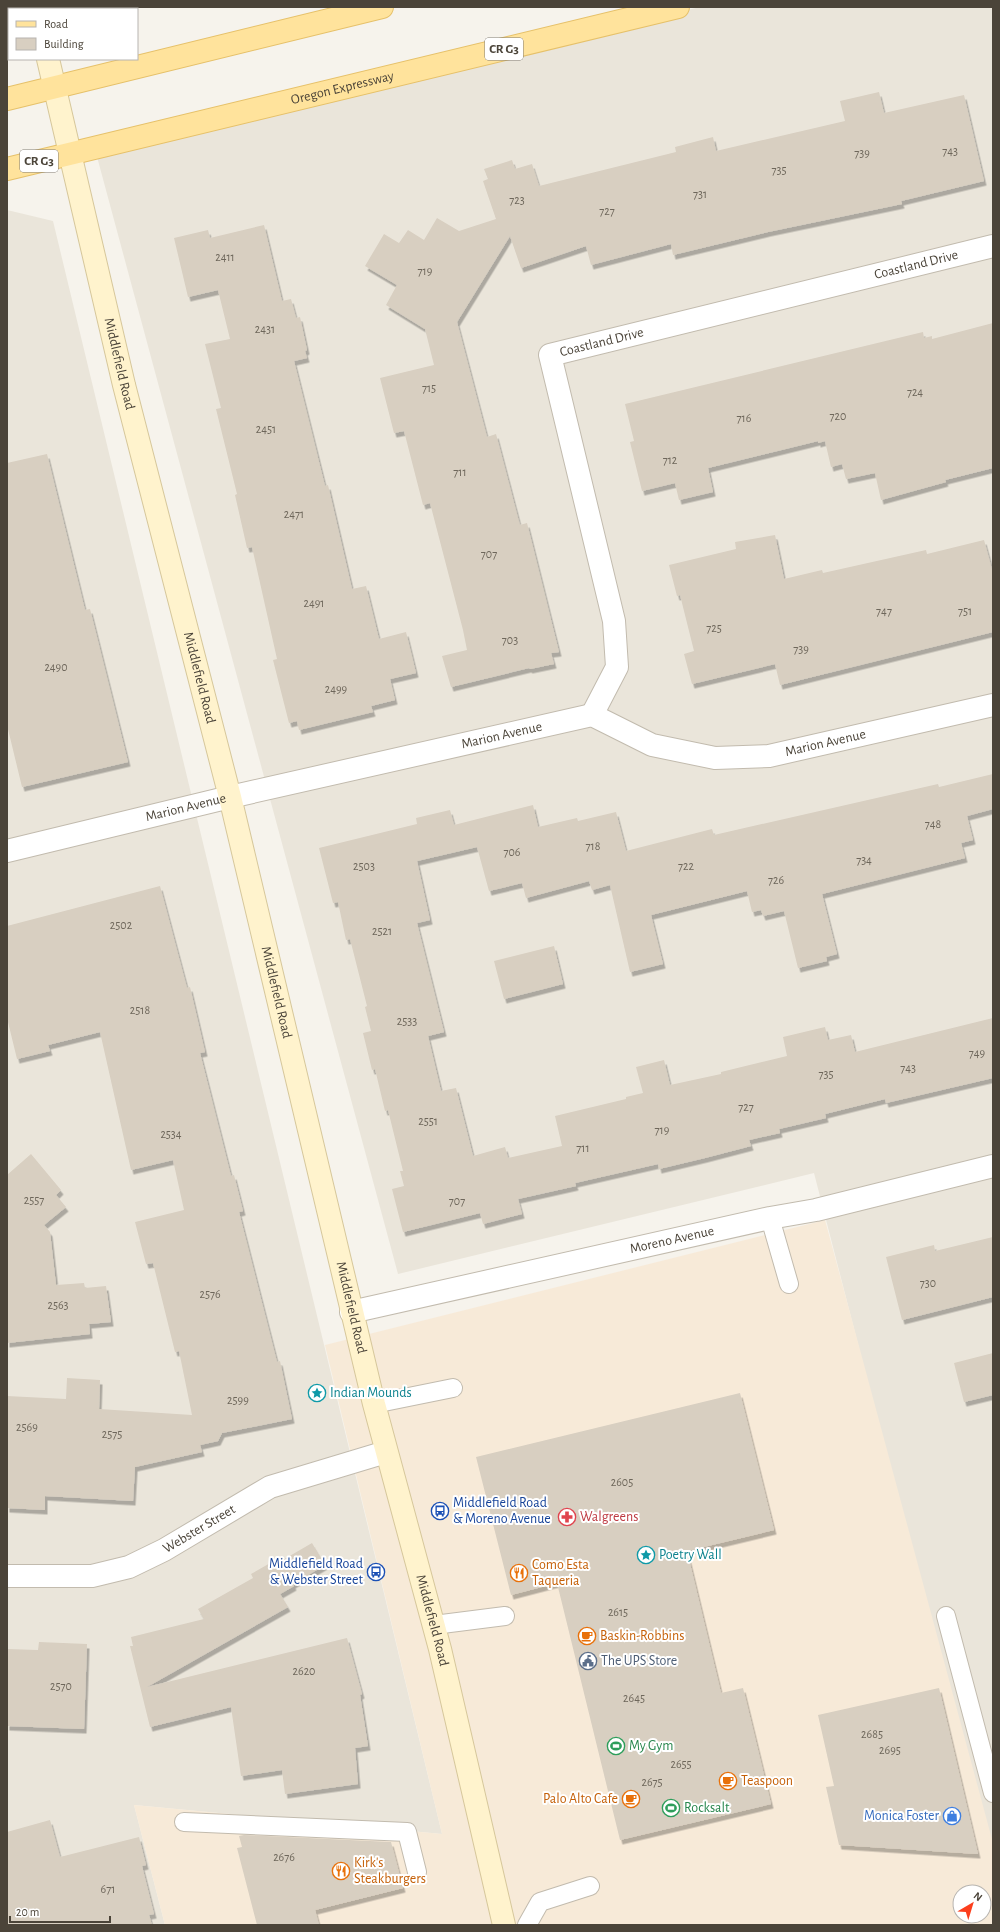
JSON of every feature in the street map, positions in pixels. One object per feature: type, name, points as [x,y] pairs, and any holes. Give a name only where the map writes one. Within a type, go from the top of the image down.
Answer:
[{"type":"main road","points":[[7,99],[382,7]]},
{"type":"main road","name":"Oregon Expressway","points":[[7,169],[678,7]]},
{"type":"main road","name":"Middlefield Road","points":[[48,60],[124,385],[230,797],[351,1312],[386,1452],[434,1625],[504,1925]]},
{"type":"street","name":"Coastland Drive","points":[[592,715],[617,667],[614,621],[550,355],[993,246]]},
{"type":"street","name":"Marion Avenue","points":[[7,851],[230,797],[592,715],[652,745],[715,758],[768,756],[993,705]]},
{"type":"street","name":"Moreno Avenue","points":[[351,1312],[770,1218],[816,1210],[993,1166]]},
{"type":"street","name":"Webster Street","points":[[7,1576],[92,1576],[129,1567],[164,1550],[270,1487],[386,1452]]},
{"type":"lane","points":[[770,1218],[789,1284]]},
{"type":"lane","points":[[374,1404],[453,1388]]},
{"type":"lane","points":[[434,1625],[505,1616]]},
{"type":"lane","points":[[946,1616],[993,1793]]},
{"type":"lane","points":[[184,1822],[407,1832],[417,1872]]},
{"type":"lane","points":[[527,1925],[540,1902],[590,1886]]},
{"type":"shaded area","points":[[700,7],[993,7],[993,1870],[814,1173],[398,1274],[96,153],[125,141]]},
{"type":"shaded area","points":[[7,210],[53,221],[442,1834],[134,1805],[165,1925],[7,1925]]},
{"type":"shaded area","points":[[825,1220],[993,1843],[993,1925],[165,1925],[134,1805],[442,1834],[325,1345]]},
{"type":"building","points":[[879,92],[884,113],[964,95],[984,181],[901,201],[902,204],[768,232],[673,255],[671,244],[591,265],[586,246],[521,268],[510,236],[457,322],[487,437],[496,434],[520,525],[527,523],[559,652],[551,653],[554,664],[529,668],[451,687],[442,656],[467,650],[463,630],[430,503],[423,505],[404,431],[394,433],[380,378],[434,365],[425,329],[386,305],[397,285],[365,266],[384,234],[399,243],[408,230],[424,240],[437,218],[459,231],[496,219],[483,181],[488,179],[484,169],[512,160],[515,169],[532,164],[539,186],[676,152],[675,147],[713,137],[716,151],[845,121],[840,101]]},
{"type":"building","points":[[264,225],[282,301],[291,299],[296,318],[300,317],[307,350],[305,351],[307,358],[294,361],[325,486],[328,485],[352,589],[366,586],[379,639],[406,632],[416,673],[390,679],[395,700],[371,706],[373,712],[299,730],[297,721],[289,723],[273,660],[277,659],[252,547],[247,548],[235,495],[237,494],[216,409],[221,408],[205,344],[230,339],[218,290],[188,297],[174,238],[208,230],[210,238]]},
{"type":"building","points":[[993,323],[993,468],[945,480],[946,482],[881,500],[875,473],[846,479],[842,464],[831,467],[825,441],[818,443],[818,441],[708,468],[713,492],[679,500],[675,483],[642,491],[630,442],[634,441],[625,404],[923,332],[924,338],[932,336],[932,339]]},
{"type":"building","points":[[47,454],[85,610],[90,609],[128,762],[22,787],[7,725],[7,463]]},
{"type":"building","points":[[775,535],[784,579],[822,570],[823,573],[926,550],[927,554],[984,540],[993,573],[993,632],[780,685],[775,664],[692,684],[684,654],[694,651],[680,595],[677,596],[669,565],[736,549],[735,542]]},
{"type":"building","points":[[993,774],[993,809],[967,816],[973,840],[961,843],[965,858],[822,894],[837,954],[826,957],[827,961],[798,968],[784,911],[763,916],[761,910],[752,912],[747,891],[651,915],[663,964],[630,972],[610,885],[592,890],[589,881],[526,898],[522,883],[489,891],[477,847],[417,861],[430,920],[417,923],[444,1032],[428,1036],[441,1091],[456,1088],[473,1156],[505,1147],[508,1158],[562,1146],[555,1116],[626,1099],[626,1097],[643,1093],[636,1067],[664,1060],[670,1085],[721,1074],[721,1072],[787,1056],[783,1037],[825,1027],[828,1040],[851,1035],[855,1052],[993,1018],[993,1078],[886,1103],[885,1099],[825,1114],[826,1118],[779,1129],[780,1133],[749,1140],[751,1146],[659,1169],[658,1164],[575,1183],[576,1186],[518,1199],[522,1214],[483,1224],[480,1213],[403,1232],[392,1189],[404,1186],[400,1171],[403,1171],[388,1110],[385,1111],[375,1069],[372,1070],[363,1033],[371,1031],[365,1007],[367,1006],[350,939],[346,940],[338,902],[333,903],[319,848],[417,824],[416,818],[450,810],[454,825],[533,805],[538,827],[577,818],[578,821],[616,812],[626,851],[712,829],[714,835],[938,784],[939,787]]},
{"type":"building","points":[[160,886],[187,988],[190,987],[205,1052],[200,1053],[231,1176],[234,1175],[243,1211],[239,1212],[277,1362],[280,1361],[292,1419],[222,1433],[218,1441],[200,1445],[202,1452],[135,1467],[133,1501],[45,1496],[45,1510],[7,1508],[7,1396],[66,1399],[67,1378],[100,1380],[99,1409],[192,1415],[179,1351],[175,1352],[153,1263],[146,1264],[135,1222],[184,1210],[173,1160],[131,1170],[100,1032],[48,1045],[50,1051],[17,1059],[7,1018],[7,926]]},
{"type":"building","points":[[554,946],[563,984],[504,999],[494,961]]},
{"type":"building","points":[[31,1154],[61,1190],[56,1195],[66,1207],[44,1225],[50,1232],[56,1285],[84,1283],[85,1288],[106,1286],[111,1322],[89,1324],[90,1334],[7,1343],[7,1175]]},
{"type":"building","points":[[993,1237],[993,1297],[902,1320],[886,1257],[934,1245],[935,1251]]},
{"type":"building","points":[[993,1353],[993,1395],[964,1402],[954,1363]]},
{"type":"building","points":[[740,1393],[774,1530],[687,1551],[721,1693],[743,1688],[771,1804],[620,1840],[557,1583],[511,1595],[476,1457]]},
{"type":"building","points":[[312,1543],[325,1565],[293,1584],[294,1586],[280,1594],[288,1607],[147,1687],[347,1638],[362,1694],[360,1695],[368,1746],[355,1748],[358,1784],[285,1794],[282,1770],[241,1776],[231,1707],[150,1727],[130,1646],[133,1646],[131,1637],[204,1619],[198,1609],[253,1578],[251,1574],[279,1558],[281,1561]]},
{"type":"building","points":[[39,1642],[87,1644],[84,1729],[7,1726],[7,1649],[38,1650]]},
{"type":"building","points":[[939,1688],[978,1854],[839,1845],[826,1787],[834,1786],[818,1715]]},
{"type":"building","points":[[50,1820],[60,1857],[139,1837],[146,1865],[142,1866],[154,1914],[149,1915],[152,1925],[7,1925],[7,1832]]},
{"type":"building","points":[[239,1836],[391,1842],[403,1888],[315,1910],[319,1925],[257,1925],[237,1848],[242,1847]]},
{"type":"place","name":"Indian Mounds","points":[[317,1393]]},
{"type":"place","name":"Middlefield Road & Moreno Avenue","points":[[440,1511]]},
{"type":"place","name":"Walgreens","points":[[567,1517]]},
{"type":"place","name":"Poetry Wall","points":[[646,1555]]},
{"type":"place","name":"Middlefield Road & Webster Street","points":[[376,1572]]},
{"type":"place","name":"Como Esta Taqueria","points":[[519,1573]]},
{"type":"place","name":"Baskin-Robbins","points":[[587,1636]]},
{"type":"place","name":"The UPS Store","points":[[588,1661]]},
{"type":"place","name":"My Gym","points":[[616,1746]]},
{"type":"place","name":"Teaspoon","points":[[728,1781]]},
{"type":"place","name":"Palo Alto Cafe","points":[[631,1799]]},
{"type":"place","name":"Rocksalt","points":[[671,1808]]},
{"type":"place","name":"Monica Foster","points":[[952,1816]]},
{"type":"place","name":"Kirk's Steakburgers","points":[[341,1871]]}]
